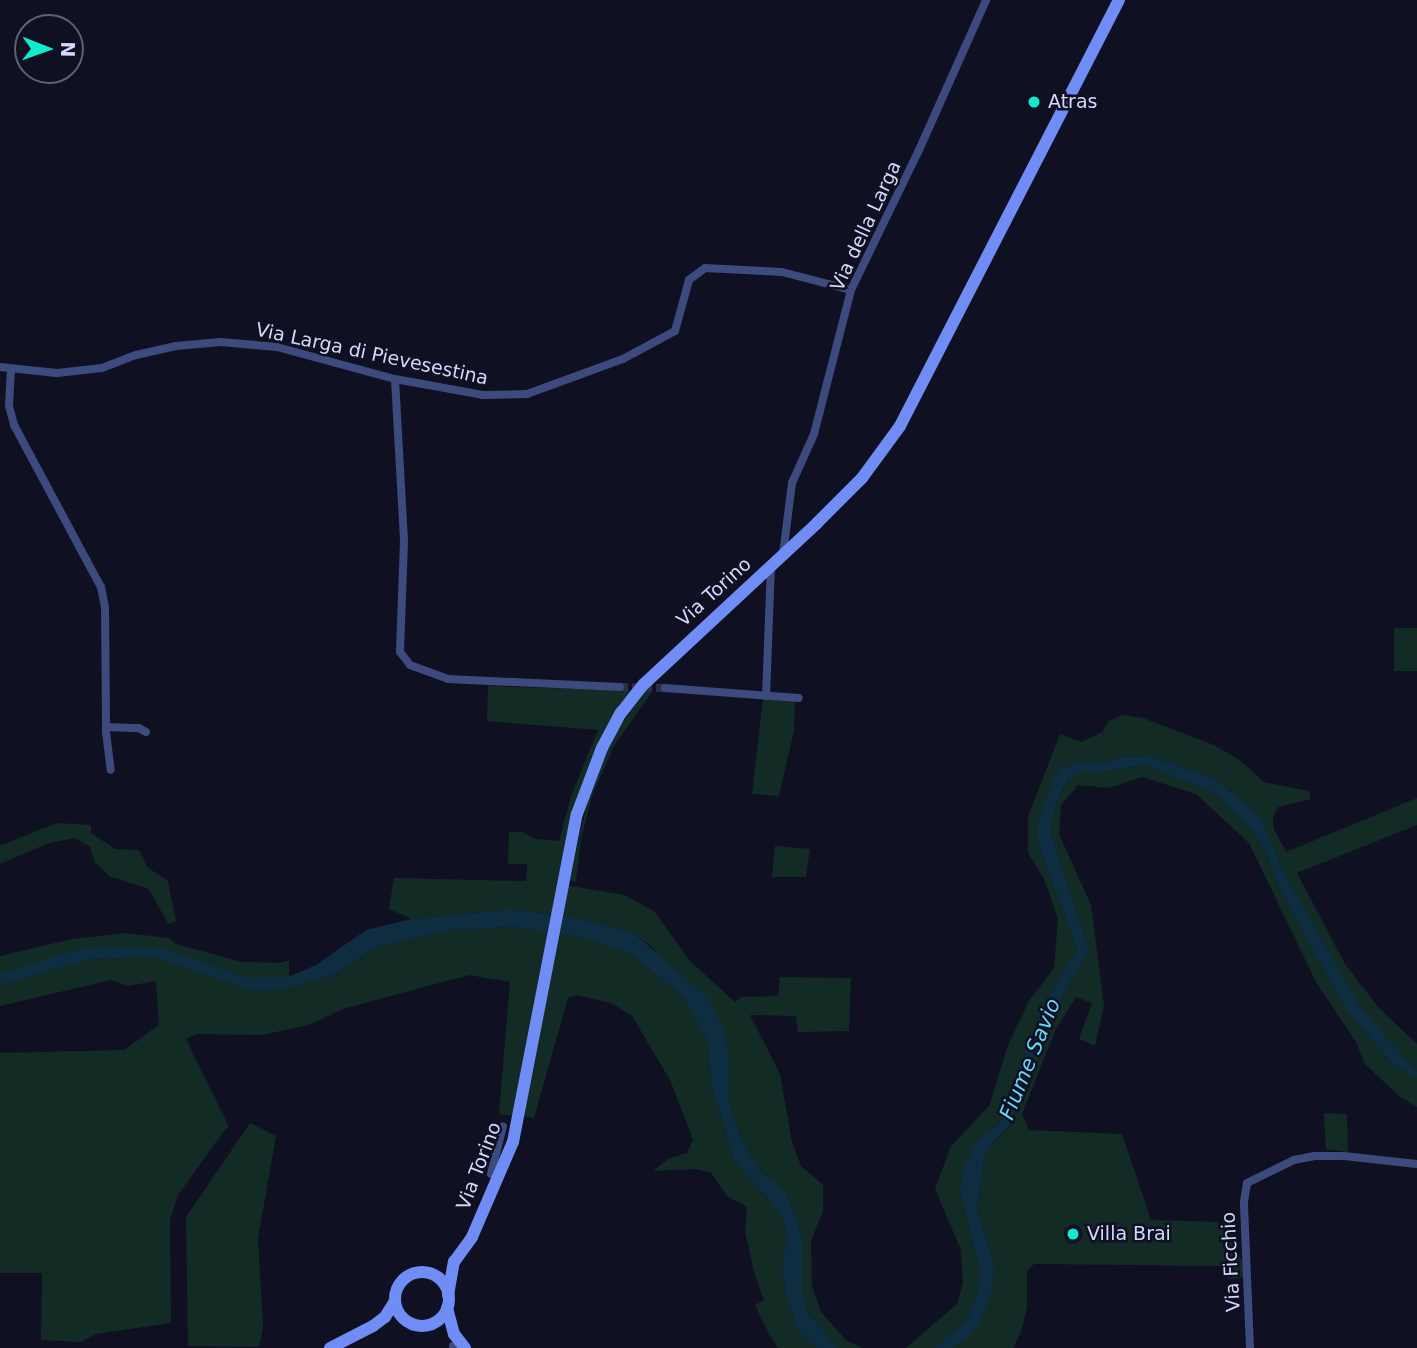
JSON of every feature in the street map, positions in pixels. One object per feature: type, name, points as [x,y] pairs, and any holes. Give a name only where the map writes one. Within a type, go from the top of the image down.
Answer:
[{"type":"main road","name":"Via Torino","points":[[448,1295],[454,1262],[472,1237],[513,1142],[572,839],[592,767],[621,713],[675,653],[862,478],[900,426],[1118,0]]},
{"type":"main road","points":[[330,1348],[385,1317],[395,1301],[401,1282],[413,1274],[426,1273],[454,1262]]},
{"type":"main road","points":[[426,1273],[441,1280],[448,1295],[447,1308],[456,1348]]},
{"type":"main road","points":[[395,1301],[397,1310],[410,1323]]},
{"type":"main road","points":[[423,1326],[438,1321],[447,1308]]},
{"type":"main road","points":[[373,1326],[390,1322],[423,1326],[442,1332],[456,1348]]},
{"type":"street","name":"Via della Larga","points":[[783,554],[792,483],[814,434],[851,290],[919,150],[986,0]]},
{"type":"street","name":"Via Larga di Pievesestina","points":[[0,367],[57,373],[102,368],[149,352],[221,342],[277,347],[395,379],[483,395],[527,394],[623,359],[676,331],[689,280],[705,268],[782,272],[851,290]]},
{"type":"street","points":[[11,368],[9,406],[14,425],[101,587],[105,619],[106,727],[111,770]]},
{"type":"street","points":[[395,379],[404,541],[400,652],[410,665],[448,679],[620,687]]},
{"type":"street","points":[[766,696],[771,566]]},
{"type":"street","points":[[664,688],[799,698]]},
{"type":"street","points":[[106,727],[139,728],[146,732]]},
{"type":"street","points":[[491,1174],[503,1126]]},
{"type":"street","points":[[498,1151],[503,1165]]},
{"type":"street","name":"Via Ficchio","points":[[1250,1348],[1244,1202],[1247,1182],[1294,1160],[1315,1156],[1344,1156],[1417,1164]]},
{"type":"green space","points":[[1394,628],[1417,628],[1417,671],[1394,671]]},
{"type":"green space","points":[[488,686],[634,691],[608,728],[590,763],[576,802],[559,884],[624,895],[654,911],[690,961],[735,1002],[742,997],[778,996],[780,977],[851,978],[849,1031],[798,1032],[796,1016],[750,1015],[780,1074],[792,1142],[801,1166],[823,1185],[823,1211],[811,1241],[812,1286],[821,1312],[846,1340],[862,1348],[838,1348],[809,1314],[802,1290],[802,1235],[786,1192],[758,1169],[739,1133],[729,1102],[729,1055],[653,948],[634,933],[576,918],[511,909],[412,919],[389,909],[394,878],[526,881],[527,864],[508,864],[509,832],[523,832],[536,839],[559,841],[571,796],[598,730],[487,721]]},
{"type":"green space","points":[[645,692],[652,692],[614,746],[592,796],[581,839],[576,882],[570,880],[590,789],[617,730]]},
{"type":"green space","points":[[763,699],[795,700],[794,730],[779,796],[752,794]]},
{"type":"green space","points":[[1123,715],[1143,718],[1214,745],[1241,761],[1264,782],[1309,791],[1311,799],[1278,807],[1273,817],[1274,829],[1286,852],[1417,798],[1417,825],[1297,873],[1345,964],[1379,1008],[1417,1044],[1417,1072],[1361,1009],[1285,875],[1263,822],[1252,809],[1215,778],[1151,756],[1120,757],[1101,763],[1080,762],[1058,769],[1037,840],[1077,950],[1044,1003],[999,1123],[978,1139],[960,1191],[979,1266],[978,1292],[967,1320],[934,1348],[906,1348],[957,1304],[963,1283],[961,1250],[935,1189],[951,1146],[989,1106],[1008,1045],[1029,1001],[1054,968],[1058,918],[1044,879],[1028,853],[1028,817],[1060,734],[1081,742],[1102,732],[1109,721]]},
{"type":"green space","points":[[1143,765],[1215,793],[1253,831],[1267,854],[1280,890],[1346,1010],[1394,1066],[1417,1078],[1417,1107],[1400,1097],[1365,1064],[1356,1042],[1316,982],[1249,843],[1196,794],[1142,777],[1110,788],[1078,785],[1061,805],[1059,834],[1091,905],[1104,1006],[1095,1046],[1079,1039],[1092,1003],[1076,997],[1055,1031],[1022,1114],[1029,1130],[1122,1134],[1151,1220],[1219,1222],[1219,1230],[1236,1231],[1236,1251],[1243,1261],[1244,1278],[1228,1279],[1221,1266],[1034,1264],[1027,1271],[1027,1307],[1021,1332],[1013,1348],[952,1348],[966,1339],[994,1263],[977,1207],[986,1150],[1010,1127],[1047,1021],[1089,951],[1051,834],[1055,805],[1069,779],[1085,769],[1103,772]]},
{"type":"green space","points":[[56,823],[91,825],[91,833],[115,849],[139,850],[147,867],[168,881],[176,921],[168,924],[149,889],[109,876],[95,862],[90,847],[75,838],[49,843],[0,864],[0,846]]},
{"type":"green space","points":[[775,846],[810,849],[806,877],[772,877]]},
{"type":"green space","points":[[512,927],[586,938],[631,954],[683,997],[707,1039],[712,1088],[735,1163],[772,1203],[785,1225],[788,1238],[782,1261],[785,1290],[797,1331],[817,1348],[778,1348],[770,1336],[755,1305],[764,1300],[754,1272],[745,1231],[747,1207],[727,1196],[711,1173],[695,1169],[653,1171],[668,1159],[687,1153],[693,1140],[670,1080],[632,1016],[611,1003],[577,995],[568,998],[534,1118],[499,1114],[510,982],[469,975],[343,1009],[309,1025],[262,1035],[196,1034],[186,1039],[229,1127],[178,1195],[170,1220],[171,1323],[96,1334],[81,1342],[41,1340],[42,1273],[0,1273],[0,1053],[124,1050],[159,1025],[156,981],[128,986],[111,980],[0,1006],[0,985],[87,960],[138,957],[156,958],[256,991],[287,988],[334,975],[376,947],[447,931]]},
{"type":"green space","points":[[125,933],[169,938],[176,944],[242,962],[281,963],[289,960],[289,977],[246,977],[162,948],[51,959],[0,974],[0,956],[72,939]]},
{"type":"green space","points":[[1324,1113],[1347,1114],[1348,1152],[1326,1149]]},
{"type":"green space","points":[[250,1123],[276,1136],[258,1238],[263,1327],[259,1347],[188,1346],[186,1217]]},
{"type":"water","name":"Fiume Savio","points":[[1151,756],[1215,778],[1252,809],[1263,822],[1285,875],[1361,1008],[1417,1072],[1417,1078],[1394,1066],[1346,1010],[1280,890],[1267,854],[1253,831],[1215,793],[1143,765],[1103,772],[1085,770],[1068,780],[1055,805],[1051,834],[1089,951],[1047,1021],[1009,1127],[986,1150],[977,1207],[994,1264],[992,1290],[981,1321],[966,1339],[952,1348],[934,1348],[967,1320],[978,1292],[979,1266],[960,1191],[963,1169],[978,1139],[999,1123],[1044,1003],[1077,950],[1037,840],[1039,819],[1058,769],[1080,762],[1101,763],[1120,757]]},
{"type":"water","points":[[511,909],[576,918],[634,933],[709,999],[724,1031],[729,1055],[729,1102],[739,1133],[758,1169],[786,1192],[802,1235],[802,1289],[809,1314],[838,1348],[817,1348],[797,1331],[785,1290],[782,1261],[788,1238],[785,1225],[772,1203],[735,1163],[712,1088],[707,1039],[683,997],[631,954],[586,938],[512,927],[447,931],[376,947],[334,975],[287,988],[256,991],[156,958],[138,957],[87,960],[0,985],[0,974],[87,947],[162,948],[246,977],[288,977],[316,965],[366,930],[412,919]]},
{"type":"tunnel","points":[[620,687],[665,688]]},
{"type":"place","name":"Atras","points":[[1034,102]]},
{"type":"place","name":"Villa Brai","points":[[1073,1234]]}]
